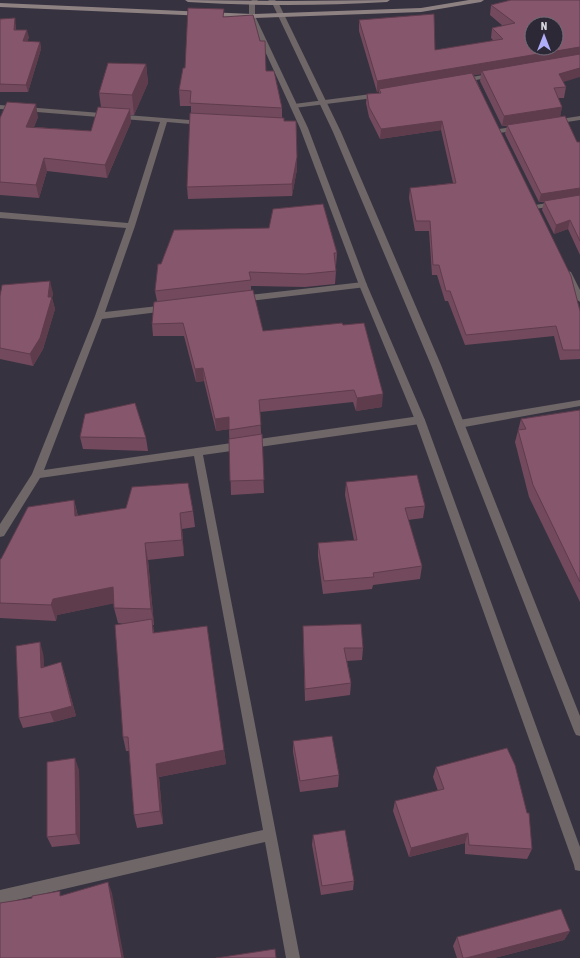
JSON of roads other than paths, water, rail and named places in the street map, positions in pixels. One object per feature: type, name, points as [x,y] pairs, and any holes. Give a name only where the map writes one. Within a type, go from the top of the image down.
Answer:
[{"type":"main road","points":[[188,0],[254,2],[387,0]]},
{"type":"main road","points":[[0,5],[281,16],[422,10],[481,0]]},
{"type":"street","points":[[254,2],[252,16],[294,106],[300,128],[363,285],[420,420],[580,865]]},
{"type":"street","points":[[273,2],[322,102],[427,344],[580,731]]},
{"type":"street","points":[[452,82],[475,82],[504,73]]},
{"type":"street","points":[[294,106],[387,94]]},
{"type":"street","points":[[0,107],[210,124]]},
{"type":"street","points":[[543,124],[580,118]]},
{"type":"street","points":[[0,533],[37,474],[100,316],[131,226],[164,121]]},
{"type":"street","points":[[499,131],[528,126]]},
{"type":"street","points":[[535,207],[580,200]]},
{"type":"street","points":[[0,215],[131,226]]},
{"type":"street","points":[[565,269],[580,298]]},
{"type":"street","points":[[231,301],[363,285]]},
{"type":"street","points":[[100,316],[177,307]]},
{"type":"street","points":[[459,424],[580,403]]},
{"type":"street","points":[[37,474],[420,420]]},
{"type":"street","points":[[198,452],[293,958]]},
{"type":"street","points":[[0,897],[270,836]]}]
